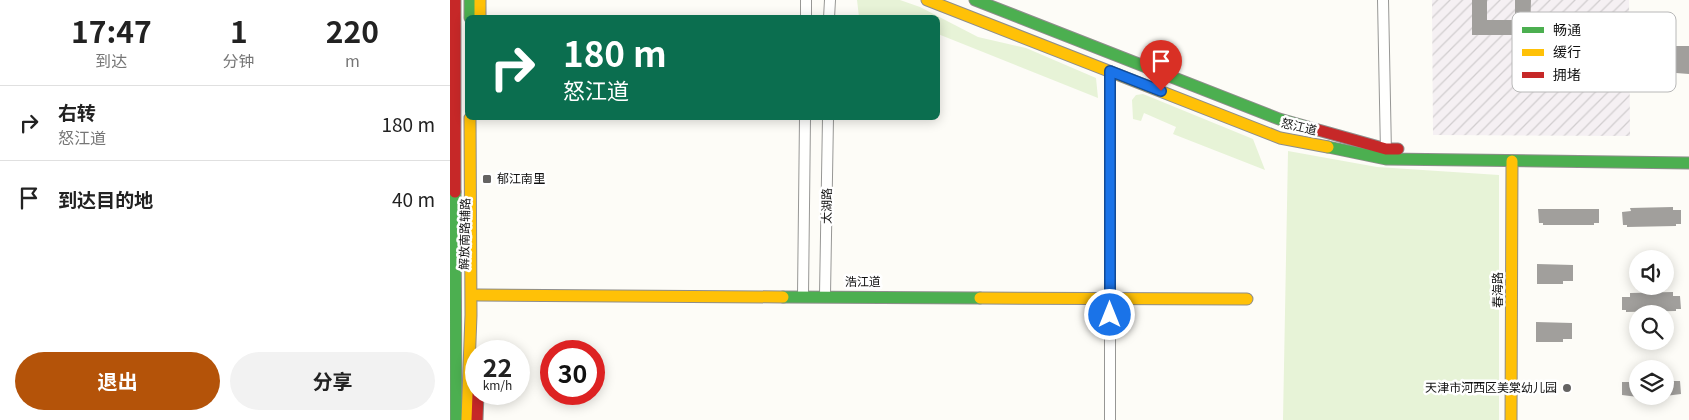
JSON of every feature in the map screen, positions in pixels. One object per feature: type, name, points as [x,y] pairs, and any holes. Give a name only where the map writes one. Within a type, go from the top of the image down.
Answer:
[{"type":"main road","points":[[455,0],[454,295],[456,420]]},
{"type":"main road","points":[[470,0],[470,15]]},
{"type":"main road","points":[[480,0],[480,15]]},
{"type":"main road","name":"怒江道","points":[[927,0],[1280,138],[1386,154],[1512,161],[1689,163]]},
{"type":"main road","name":"怒江道","points":[[975,0],[1279,119],[1386,154],[1689,153]]},
{"type":"main road","points":[[467,420],[471,315],[474,295],[470,120]]},
{"type":"main road","name":"解放南路辅路","points":[[477,340],[474,295],[479,120]]},
{"type":"main road","name":"春海路","points":[[1511,420],[1512,161]]},
{"type":"main road","name":"浩江道","points":[[474,295],[1247,298]]},
{"type":"main road","points":[[471,315],[474,340]]},
{"type":"main road","points":[[477,420],[478,405]]},
{"type":"street","points":[[806,0],[806,15]]},
{"type":"street","points":[[829,15],[830,0]]},
{"type":"street","points":[[1383,0],[1386,154]]},
{"type":"street","points":[[1110,71],[1110,420]]},
{"type":"street","name":"太湖路","points":[[803,296],[805,120]]},
{"type":"street","name":"太湖路","points":[[825,296],[828,120]]},
{"type":"shaded area","points":[[1432,0],[1629,0],[1629,12],[1512,12],[1512,92],[1630,92],[1630,136],[1433,135]]},
{"type":"green space","points":[[857,0],[900,0],[935,15],[890,15],[859,15]]},
{"type":"green space","points":[[940,17],[978,37],[1026,48],[1096,78],[1098,98],[940,35]]},
{"type":"green space","points":[[1143,94],[1253,139],[1265,170],[1173,134],[1176,127],[1144,113],[1141,121],[1133,119],[1132,100],[1136,95]]},
{"type":"green space","points":[[1288,151],[1377,167],[1499,175],[1499,420],[1283,420]]},
{"type":"building","points":[[1472,0],[1487,0],[1487,20],[1512,20],[1512,35],[1472,35]]},
{"type":"building","points":[[1515,0],[1531,0],[1531,12],[1515,12]]},
{"type":"building","points":[[1676,46],[1689,46],[1689,74],[1676,73]]},
{"type":"building","points":[[1673,207],[1673,210],[1681,210],[1681,224],[1676,224],[1676,226],[1627,227],[1627,225],[1623,225],[1622,212],[1631,211],[1630,208]]},
{"type":"building","points":[[1538,209],[1599,209],[1599,223],[1594,223],[1594,225],[1543,225],[1543,223],[1539,223]]},
{"type":"building","points":[[1537,264],[1573,265],[1573,281],[1563,281],[1563,284],[1537,284]]},
{"type":"building","points":[[1630,295],[1680,296],[1681,309],[1674,311],[1674,305],[1629,305],[1629,312],[1626,312],[1626,310],[1622,310],[1622,297],[1630,297]]},
{"type":"building","points":[[1536,322],[1572,323],[1572,339],[1563,339],[1563,342],[1536,342]]},
{"type":"building","points":[[1674,381],[1680,381],[1681,394],[1674,395]]},
{"type":"building","points":[[1622,382],[1629,382],[1629,396],[1622,395]]},
{"type":"traffic: fast","points":[[470,0],[470,15]]},
{"type":"traffic: fast","points":[[975,0],[1279,119],[1311,128]]},
{"type":"traffic: fast","points":[[1328,147],[1386,159],[1689,163]]},
{"type":"traffic: fast","points":[[455,192],[456,420]]},
{"type":"traffic: fast","points":[[783,297],[980,298]]},
{"type":"traffic: slow","points":[[480,0],[480,15]]},
{"type":"traffic: slow","points":[[927,0],[1280,138],[1328,147]]},
{"type":"traffic: slow","points":[[467,420],[471,315],[470,120]]},
{"type":"traffic: slow","points":[[1511,420],[1512,161]]},
{"type":"traffic: slow","points":[[478,295],[783,297]]},
{"type":"traffic: slow","points":[[980,298],[1247,299]]},
{"type":"traffic: jam","points":[[455,0],[455,192]]},
{"type":"traffic: jam","points":[[1311,128],[1386,149],[1398,149]]},
{"type":"traffic: jam","points":[[477,420],[478,405]]},
{"type":"place","name":"郁江南里","points":[[487,179]]},
{"type":"place","name":"天津市河西区美棠幼儿园","points":[[1567,388]]},
{"type":"route","points":[[1110,315],[1110,71],[1161,91]]}]
